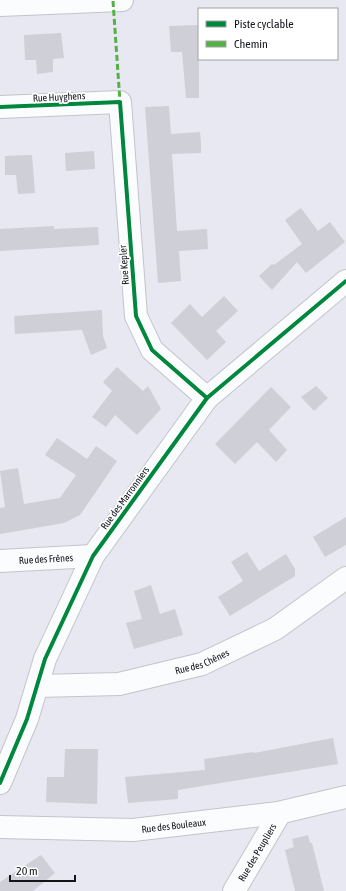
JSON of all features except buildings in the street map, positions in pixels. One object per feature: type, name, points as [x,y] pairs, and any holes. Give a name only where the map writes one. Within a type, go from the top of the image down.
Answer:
[{"type":"street","points":[[0,5],[122,0]]},
{"type":"street","name":"Rue Huyghens","points":[[0,107],[120,102]]},
{"type":"street","name":"Rue Kepler","points":[[120,102],[136,316],[152,350],[207,398]]},
{"type":"street","name":"Rue des Marronniers","points":[[0,783],[27,719],[45,659],[93,556],[207,398],[346,281]]},
{"type":"street","name":"Rue des Frênes","points":[[0,561],[93,556]]},
{"type":"street","name":"Rue des Chênes","points":[[38,686],[119,684],[202,664],[275,629],[346,578]]},
{"type":"street","name":"Rue des Bouleaux","points":[[0,827],[133,830],[280,813],[346,797]]},
{"type":"street","name":"Rue des Peupliers","points":[[234,891],[280,813]]},
{"type":"marked path","points":[[113,1],[120,102]]},
{"type":"cycle path","points":[[0,107],[120,102],[136,316],[152,350],[207,398]]},
{"type":"cycle path","points":[[0,783],[27,719],[45,659],[93,556],[207,398],[346,281]]}]
